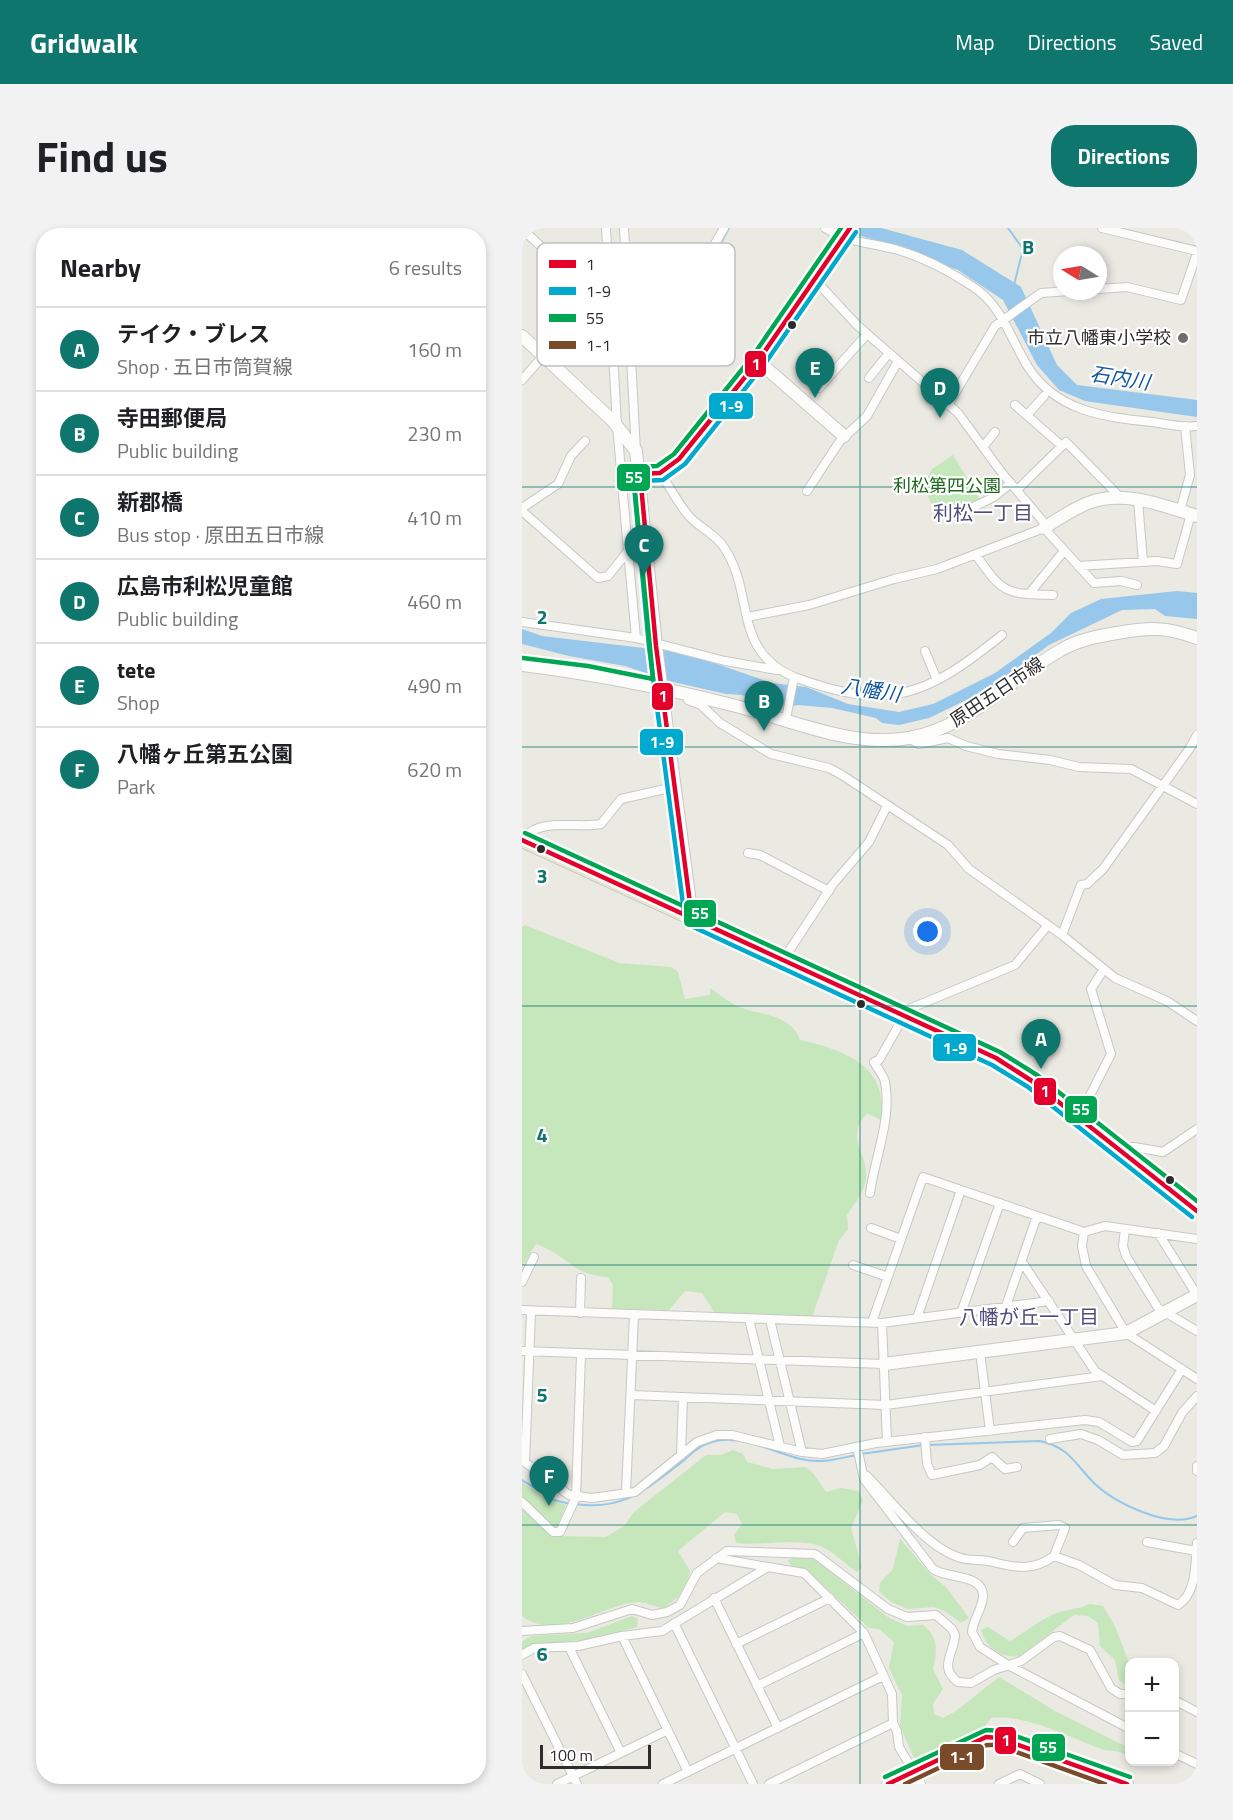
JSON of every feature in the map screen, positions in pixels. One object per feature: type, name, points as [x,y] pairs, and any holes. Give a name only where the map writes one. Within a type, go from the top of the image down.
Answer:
[{"type":"main road","points":[[522,840],[996,1058],[1032,1081],[1197,1210]]},
{"type":"street","points":[[606,228],[607,243]]},
{"type":"street","points":[[624,228],[625,243]]},
{"type":"street","points":[[715,243],[724,228]]},
{"type":"street","points":[[825,228],[898,250],[936,265],[983,294],[1004,317],[1029,368],[1045,388],[1058,399],[1097,414],[1197,426]]},
{"type":"street","points":[[948,405],[964,382],[986,338],[1004,317],[1044,292],[1095,292],[1127,287],[1181,300],[1197,252],[1102,228]]},
{"type":"street","points":[[522,229],[537,243]]},
{"type":"street","points":[[640,474],[660,473],[679,459],[758,361],[846,234]]},
{"type":"street","points":[[815,280],[867,334],[958,413],[1064,551],[1094,583],[1121,581],[1137,585]]},
{"type":"street","points":[[819,388],[867,334]]},
{"type":"street","points":[[522,336],[537,350]]},
{"type":"street","points":[[869,378],[889,353]]},
{"type":"street","points":[[758,361],[844,436]]},
{"type":"street","points":[[807,491],[844,436],[867,416],[898,361]]},
{"type":"street","points":[[522,380],[537,363]]},
{"type":"street","points":[[554,366],[617,425],[636,451]]},
{"type":"street","points":[[614,366],[636,638]]},
{"type":"street","points":[[632,366],[636,451],[656,644],[664,688],[674,787],[692,918]]},
{"type":"street","points":[[1027,415],[1044,396]]},
{"type":"street","points":[[1015,405],[1062,446]]},
{"type":"street","points":[[1078,566],[1143,562],[1177,564],[1190,514],[1194,474],[1185,426]]},
{"type":"street","points":[[983,447],[995,432]]},
{"type":"street","points":[[585,441],[571,456],[558,484],[522,510],[598,578],[608,576],[628,551],[646,549]]},
{"type":"street","points":[[963,512],[1014,486],[1066,442],[1120,497]]},
{"type":"street","points":[[660,473],[687,514],[723,546],[736,571],[753,638],[777,670]]},
{"type":"street","points":[[747,617],[809,605],[894,579],[937,569],[1046,527],[1089,502],[1120,497],[1190,514]]},
{"type":"street","points":[[1138,500],[1143,562]]},
{"type":"street","points":[[1029,594],[1064,551]]},
{"type":"street","points":[[976,555],[991,578],[1014,594],[1053,595]]},
{"type":"street","points":[[522,622],[636,638],[725,661],[777,670],[829,689],[876,697],[904,694],[937,680],[1002,635]]},
{"type":"street","name":"原田五日市線","points":[[522,665],[586,673],[664,688],[860,739],[878,741],[908,738],[952,724],[980,708],[1063,648],[1090,639],[1154,627],[1197,638]]},
{"type":"street","points":[[925,651],[937,680]]},
{"type":"street","points":[[786,718],[794,678]]},
{"type":"street","points":[[664,688],[674,697],[701,705],[720,723],[771,753],[829,768],[948,845],[969,869],[1062,935],[1120,981],[1167,1002],[1197,1021]]},
{"type":"street","points":[[1062,935],[1081,885],[1087,884],[1102,869],[1197,735]]},
{"type":"street","points":[[908,738],[919,744],[948,738],[966,746],[998,754],[1050,760],[1079,767],[1131,769],[1197,804]]},
{"type":"street","points":[[522,840],[527,832],[540,827],[601,824],[621,799],[674,787]]},
{"type":"street","points":[[784,962],[829,891],[869,842],[887,806]]},
{"type":"street","points":[[748,853],[760,855],[829,891]]},
{"type":"street","points":[[870,1193],[874,1167],[885,1130],[885,1081],[874,1062],[879,1060],[904,1016],[909,1009],[1015,965],[1048,925]]},
{"type":"street","points":[[1079,1117],[1111,1054],[1091,989],[1104,969]]},
{"type":"street","points":[[1118,1147],[1163,1152],[1197,1129]]},
{"type":"street","points":[[872,1322],[923,1177],[1084,1232],[1100,1226],[1197,1239]]},
{"type":"street","points":[[917,1318],[961,1190]]},
{"type":"street","points":[[961,1313],[1000,1203]]},
{"type":"street","points":[[1006,1306],[1037,1216]]},
{"type":"street","points":[[871,1228],[901,1239]]},
{"type":"street","points":[[1125,1229],[1123,1246],[1126,1256],[1158,1308],[1197,1331]]},
{"type":"street","points":[[1084,1232],[1083,1256],[1089,1274],[1126,1332],[1197,1379]]},
{"type":"street","points":[[526,1351],[884,1364],[1126,1332],[1197,1295],[1158,1233]]},
{"type":"street","points":[[522,1282],[534,1257]]},
{"type":"street","points":[[1022,1262],[1072,1339],[1102,1376],[1156,1411]]},
{"type":"street","points":[[853,1264],[888,1277]]},
{"type":"street","points":[[580,1313],[581,1278]]},
{"type":"street","points":[[1049,1301],[882,1323],[526,1311],[523,1461],[569,1495],[592,1498],[635,1492],[703,1438],[717,1435],[732,1435],[802,1452],[822,1454],[858,1452],[887,1442],[926,1442],[990,1431],[1093,1420],[1132,1442],[1137,1441],[1182,1369]]},
{"type":"street","points":[[626,1492],[634,1315]]},
{"type":"street","points":[[749,1319],[780,1446]]},
{"type":"street","points":[[770,1320],[802,1452]]},
{"type":"street","points":[[882,1323],[887,1442]]},
{"type":"street","points":[[980,1352],[990,1431]]},
{"type":"street","points":[[522,1502],[548,1529],[560,1532],[571,1513],[576,1497],[581,1354]]},
{"type":"street","points":[[631,1395],[886,1405],[1102,1376]]},
{"type":"street","points":[[1050,1439],[1081,1434],[1098,1440],[1123,1455],[1155,1453],[1164,1446],[1196,1396]]},
{"type":"street","points":[[681,1455],[683,1397]]},
{"type":"street","points":[[926,1442],[927,1464],[932,1474],[975,1466],[992,1458],[1005,1469],[1017,1467]]},
{"type":"street","points":[[858,1452],[864,1479],[933,1569],[943,1575],[972,1580],[980,1587],[983,1597],[973,1625],[974,1639],[984,1651],[1125,1726]]},
{"type":"street","points":[[1197,1466],[1197,1472]]},
{"type":"street","points":[[863,1471],[940,1549],[960,1558],[1028,1568],[1054,1556],[1065,1532],[1062,1526],[1023,1528],[1013,1542]]},
{"type":"street","points":[[1147,1542],[1196,1551]]},
{"type":"street","points":[[1054,1556],[1079,1565],[1115,1585],[1142,1588],[1178,1605],[1186,1600],[1195,1587],[1197,1543]]},
{"type":"street","points":[[523,1629],[573,1628],[632,1609],[652,1615],[667,1612],[680,1605],[696,1573],[727,1551],[815,1554],[888,1609],[907,1617],[932,1614],[944,1622],[955,1635],[946,1663],[950,1674],[958,1682],[972,1683],[1021,1660],[1053,1638],[1060,1636],[1090,1650],[1113,1691],[1125,1693]]},
{"type":"street","points":[[716,1558],[804,1573],[864,1633],[893,1698],[893,1723],[897,1731],[899,1747],[921,1784]]},
{"type":"street","points":[[522,1655],[534,1648],[569,1647],[622,1636],[662,1631],[768,1567]]},
{"type":"street","points":[[714,1598],[778,1728]]},
{"type":"street","points":[[736,1644],[830,1598]]},
{"type":"street","points":[[674,1623],[753,1784]]},
{"type":"street","points":[[757,1686],[864,1633]]},
{"type":"street","points":[[622,1636],[688,1772]]},
{"type":"street","points":[[569,1647],[621,1752]]},
{"type":"street","points":[[522,1674],[575,1780]]},
{"type":"street","points":[[663,1784],[883,1676]]},
{"type":"street","points":[[1179,1703],[1197,1712]]},
{"type":"street","points":[[769,1784],[893,1723]]},
{"type":"street","points":[[557,1784],[575,1780],[621,1752],[668,1730]]},
{"type":"street","points":[[888,1784],[986,1737],[999,1738],[1127,1784]]},
{"type":"street","points":[[1179,1755],[1197,1764]]},
{"type":"street","points":[[999,1784],[1020,1774],[1040,1784]]},
{"type":"green space","name":"利松第四公園","points":[[953,455],[980,500],[956,511],[933,507],[923,486],[932,469]]},
{"type":"green space","points":[[525,925],[619,963],[671,967],[678,972],[685,999],[710,995],[710,988],[738,1006],[784,1021],[796,1032],[800,1040],[848,1055],[871,1074],[878,1086],[882,1101],[881,1120],[867,1113],[858,1129],[858,1142],[865,1164],[865,1184],[847,1215],[848,1229],[839,1240],[812,1317],[715,1313],[702,1293],[685,1291],[669,1310],[612,1309],[613,1285],[608,1277],[577,1269],[547,1248],[536,1244],[522,1267],[522,927]]},
{"type":"green space","points":[[733,1450],[743,1454],[747,1462],[773,1469],[806,1467],[826,1492],[841,1488],[858,1491],[863,1500],[851,1528],[862,1567],[857,1572],[827,1549],[807,1543],[736,1543],[734,1535],[742,1524],[737,1514],[725,1512],[678,1551],[690,1571],[681,1593],[663,1608],[640,1602],[627,1603],[567,1624],[551,1625],[536,1623],[522,1616],[522,1505],[555,1536],[606,1537],[624,1526],[634,1512],[706,1455],[721,1455]]},
{"type":"green space","points":[[522,1482],[544,1497],[566,1505],[556,1529],[522,1498]]},
{"type":"green space","points":[[900,1539],[931,1575],[946,1587],[969,1618],[961,1623],[945,1611],[934,1607],[908,1609],[891,1602],[879,1591],[880,1583],[893,1569]]},
{"type":"green space","points":[[793,1557],[813,1558],[889,1618],[907,1626],[923,1625],[928,1630],[935,1645],[933,1669],[943,1689],[933,1704],[934,1714],[943,1718],[956,1711],[999,1677],[1055,1711],[1125,1746],[1125,1754],[1099,1748],[1060,1732],[1018,1719],[991,1718],[983,1730],[921,1761],[915,1760],[900,1726],[902,1695],[889,1668],[894,1642],[879,1629],[869,1628],[807,1570],[794,1568],[788,1561]]},
{"type":"green space","points":[[1090,1604],[1103,1606],[1115,1626],[1127,1658],[1125,1658],[1125,1684],[1119,1680],[1115,1660],[1100,1646],[1098,1623],[1088,1616],[1074,1615],[1020,1656],[1007,1656],[995,1650],[986,1642],[981,1630],[988,1627],[1010,1641],[1052,1615]]},
{"type":"green space","points":[[632,1616],[638,1619],[637,1627],[593,1639],[532,1645],[522,1652],[522,1641],[532,1636],[587,1633]]},
{"type":"water","points":[[839,228],[881,228],[962,250],[1021,287],[1057,365],[1077,385],[1197,400],[1197,417],[1085,401],[1059,390],[1037,365],[1003,300],[958,270]]},
{"type":"water","points":[[1177,591],[1197,593],[1197,619],[1165,616],[1155,609],[1122,610],[1049,645],[989,689],[929,718],[899,725],[882,723],[876,718],[832,708],[798,705],[789,707],[742,695],[726,694],[669,681],[625,666],[569,656],[522,644],[522,629],[542,636],[669,651],[717,664],[772,683],[806,687],[848,704],[899,712],[933,704],[995,673],[1051,633],[1071,613],[1101,599]]},
{"type":"waterway","points":[[721,243],[729,228]]},
{"type":"waterway","points":[[1008,228],[1023,249],[1014,285]]},
{"type":"waterway","points":[[575,1504],[607,1504],[633,1496],[708,1443],[723,1440],[746,1442],[815,1461],[856,1455]]},
{"type":"waterway","points":[[929,1445],[1040,1441],[1065,1452],[1103,1491],[1128,1506],[1158,1517],[1185,1519],[1197,1516]]},
{"type":"waterway","points":[[861,1454],[924,1445]]},
{"type":"waterway","points":[[522,1480],[554,1500],[570,1504]]},
{"type":"transit line","name":"55","points":[[523,658],[588,666],[653,679],[633,471],[638,467],[657,466],[674,454],[752,357],[841,228]]},
{"type":"transit line","name":"1","points":[[640,474],[660,473],[679,459],[758,361],[850,228]]},
{"type":"transit line","name":"1-9","points":[[640,481],[663,480],[685,464],[764,365],[856,232]]},
{"type":"transit line","name":"1","points":[[640,474],[656,646],[692,918]]},
{"type":"transit line","name":"1-9","points":[[633,475],[649,647],[685,919]]},
{"type":"transit line","name":"55","points":[[525,833],[1000,1052],[1037,1075],[1197,1201]]},
{"type":"transit line","name":"1","points":[[522,840],[996,1058],[1032,1081],[1197,1211]]},
{"type":"transit line","name":"1-9","points":[[689,925],[992,1065],[1028,1087],[1192,1217]]},
{"type":"transit line","name":"55","points":[[885,1777],[986,1730],[1002,1731],[1130,1777]]},
{"type":"transit line","name":"1","points":[[888,1784],[986,1737],[999,1738],[1127,1784]]},
{"type":"transit line","name":"1-1","points":[[905,1784],[987,1745],[997,1745],[1105,1784]]},
{"type":"place","name":"市立八幡東小学校","points":[[1183,338]]},
{"type":"place","name":"tete","points":[[815,398]]},
{"type":"place","name":"広島市利松児童館","points":[[940,418]]},
{"type":"place","name":"新郡橋","points":[[644,575]]},
{"type":"place","name":"寺田郵便局","points":[[764,731]]},
{"type":"place","name":"テイク・ブレス","points":[[1041,1069]]},
{"type":"place","name":"八幡ヶ丘第五公園","points":[[549,1506]]},
{"type":"district","name":"利松一丁目","points":[[983,513]]},
{"type":"district","name":"八幡が丘一丁目","points":[[1029,1317]]},
{"type":"water label","name":"石内川","points":[[1120,378]]},
{"type":"water label","name":"八幡川","points":[[871,690]]}]
